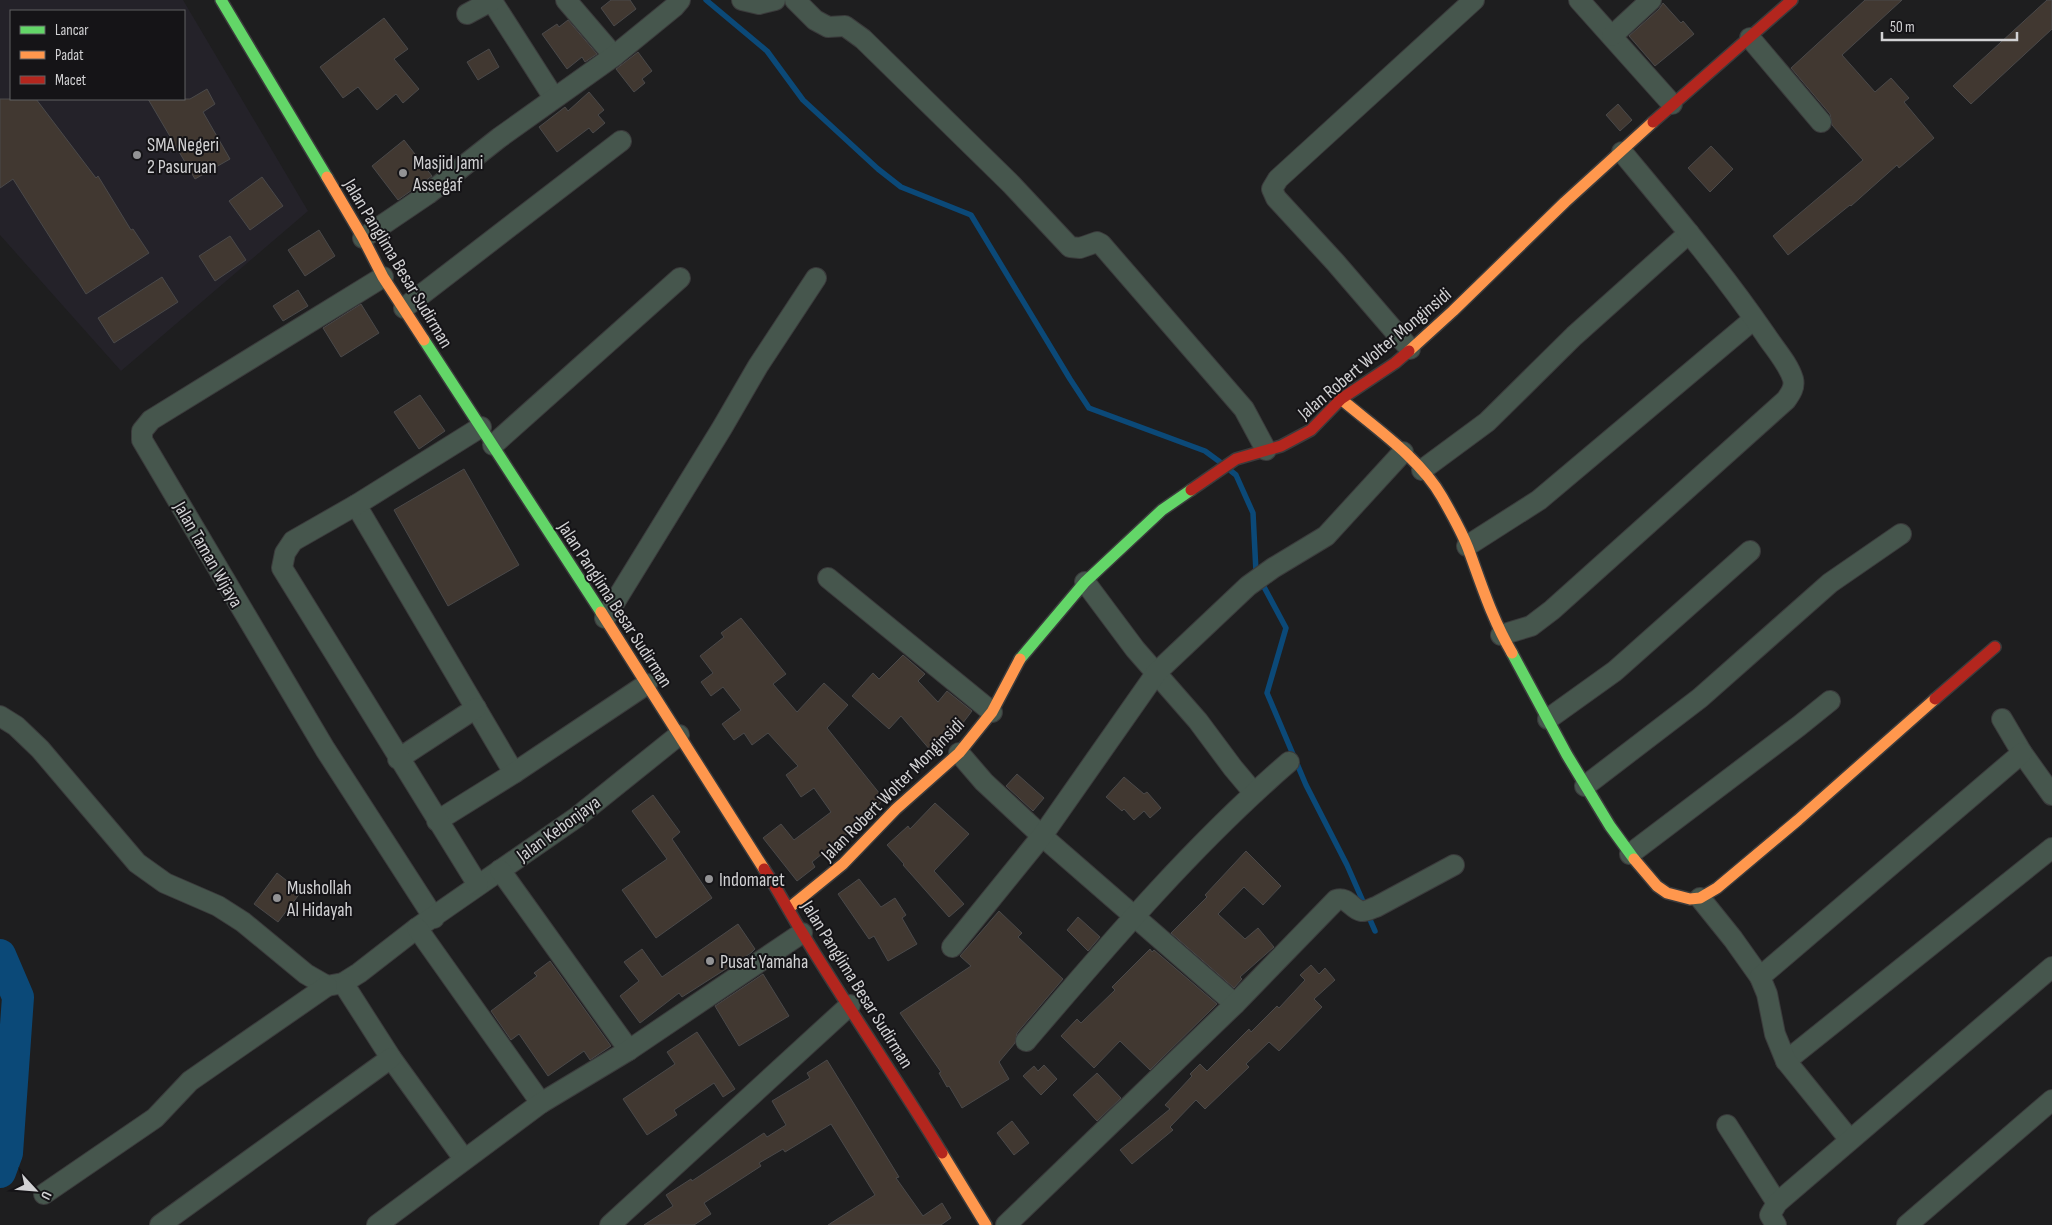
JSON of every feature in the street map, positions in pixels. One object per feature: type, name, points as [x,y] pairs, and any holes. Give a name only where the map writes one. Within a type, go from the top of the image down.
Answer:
[{"type":"main road","name":"Jalan Panglima Besar Sudirman","points":[[221,0],[363,238],[383,277],[647,684],[789,908],[802,933],[850,1005],[986,1225]]},
{"type":"main road","name":"Jalan Robert Wolter Monginsidi","points":[[789,908],[843,864],[896,809],[959,753],[992,712],[1020,659],[1085,582],[1162,510],[1236,459],[1281,446],[1311,430],[1341,399],[1395,363],[1453,311],[1565,202],[1622,152],[1672,104],[1792,0]]},
{"type":"main road","points":[[1341,399],[1422,470],[1442,495],[1468,546],[1483,593],[1501,635],[1530,684],[1585,786],[1630,854],[1656,886],[1667,893],[1690,899],[1700,898],[1717,888],[1798,820],[1995,647]]},
{"type":"street","points":[[467,14],[493,0],[554,98]]},
{"type":"street","points":[[566,0],[614,56]]},
{"type":"street","points":[[363,238],[428,194],[554,98],[614,56],[680,0]]},
{"type":"street","points":[[742,0],[760,4],[775,0]]},
{"type":"street","points":[[795,0],[815,20],[828,27],[845,26],[863,39],[1011,184],[1070,248],[1080,248],[1097,242],[1101,244],[1244,409],[1266,450]]},
{"type":"street","points":[[1410,350],[1335,262],[1276,198],[1272,189],[1278,179],[1474,0]]},
{"type":"street","points":[[1579,0],[1672,104]]},
{"type":"street","points":[[1612,36],[1651,0]]},
{"type":"street","points":[[1750,38],[1821,122]]},
{"type":"street","points":[[404,308],[621,141]]},
{"type":"street","points":[[1501,635],[1530,626],[1552,610],[1786,400],[1792,392],[1793,379],[1754,319],[1689,233],[1622,152]]},
{"type":"street","points":[[1422,470],[1487,422],[1574,336],[1689,233]]},
{"type":"street","name":"Jalan Taman Wijaya","points":[[383,277],[151,420],[142,431],[142,440],[325,748],[426,923]]},
{"type":"street","points":[[493,445],[680,278]]},
{"type":"street","points":[[605,618],[758,366],[816,278]]},
{"type":"street","points":[[1468,546],[1539,500],[1754,319]]},
{"type":"street","points":[[478,885],[436,821],[282,568],[285,553],[293,541],[356,505],[481,427]]},
{"type":"street","points":[[952,947],[1042,836],[1157,672],[1248,586],[1272,568],[1326,536],[1403,452]]},
{"type":"street","points":[[356,505],[514,773]]},
{"type":"street","points":[[1585,786],[1700,698],[1830,582],[1901,534]]},
{"type":"street","points":[[1548,719],[1615,672],[1750,551]]},
{"type":"street","points":[[828,578],[992,712]]},
{"type":"street","points":[[1085,582],[1135,649],[1198,721],[1254,793]]},
{"type":"street","points":[[436,821],[514,773],[647,684]]},
{"type":"street","points":[[1630,854],[1792,732],[1830,701]]},
{"type":"street","points":[[398,759],[476,708]]},
{"type":"street","points":[[0,716],[16,726],[40,749],[137,863],[165,883],[218,906],[243,922],[306,974],[335,985],[391,1058],[464,1159]]},
{"type":"street","points":[[2002,719],[2022,753],[2049,785]]},
{"type":"street","name":"Jalan Kebonjaya","points":[[44,1194],[155,1118],[190,1081],[335,985],[359,974],[478,885],[577,817],[679,735]]},
{"type":"street","points":[[959,753],[984,782],[1042,836],[1235,1004]]},
{"type":"street","points":[[1760,977],[2022,753]]},
{"type":"street","points":[[1026,1041],[1134,916],[1254,793],[1289,762]]},
{"type":"street","points":[[1786,1061],[2052,848]]},
{"type":"street","points":[[1006,1225],[1235,1004],[1336,900],[1345,900],[1358,910],[1370,909],[1454,866]]},
{"type":"street","points":[[500,870],[629,1050]]},
{"type":"street","points":[[1700,898],[1760,977],[1775,1034],[1786,1061],[1850,1140]]},
{"type":"street","points":[[426,923],[541,1103]]},
{"type":"street","points":[[377,1225],[541,1103],[629,1050],[802,933]]},
{"type":"street","points":[[1776,1225],[1770,1215],[1777,1203],[2052,967]]},
{"type":"street","points":[[610,1225],[850,1005]]},
{"type":"street","points":[[160,1225],[391,1058]]},
{"type":"street","points":[[1907,1225],[2052,1100]]},
{"type":"street","points":[[1727,1125],[1777,1203]]},
{"type":"shaded area","name":"SMA Negeri 2 Pasuruan","points":[[0,0],[183,0],[308,211],[121,371],[0,235]]},
{"type":"building","points":[[611,0],[630,0],[636,9],[614,26],[601,8]]},
{"type":"building","points":[[1865,0],[1902,0],[1842,55],[1875,92],[1891,78],[1909,98],[1904,102],[1934,138],[1899,168],[1897,165],[1851,206],[1788,255],[1773,236],[1863,160],[1832,125],[1830,114],[1791,68]]},
{"type":"building","points":[[2047,0],[2052,0],[2052,29],[1971,104],[1953,86]]},
{"type":"building","points":[[1663,3],[1694,34],[1655,66],[1629,36],[1659,9]]},
{"type":"building","points":[[384,18],[408,49],[394,59],[419,89],[403,103],[396,94],[377,110],[358,87],[343,98],[320,67]]},
{"type":"building","points":[[568,20],[597,54],[585,62],[582,57],[567,69],[542,34],[557,24],[559,27]]},
{"type":"building","points":[[489,49],[499,67],[478,80],[467,62]]},
{"type":"building","points":[[638,52],[652,71],[642,79],[645,83],[634,92],[616,69]]},
{"type":"building","points":[[207,89],[215,104],[203,112],[230,159],[195,179],[149,100],[190,99]]},
{"type":"building","points":[[589,92],[604,110],[598,115],[605,123],[593,133],[589,128],[557,152],[539,127],[565,107],[568,111]]},
{"type":"building","points":[[0,99],[37,100],[96,178],[98,176],[131,230],[133,229],[149,253],[86,294],[13,179],[0,188]]},
{"type":"building","points":[[1618,104],[1632,120],[1620,131],[1606,115]]},
{"type":"building","name":"Masjid Jami Assegaf","points":[[404,140],[432,176],[398,200],[372,166]]},
{"type":"building","points":[[1711,146],[1733,169],[1710,192],[1688,168]]},
{"type":"building","points":[[262,177],[283,206],[250,230],[229,201]]},
{"type":"building","points":[[319,230],[335,256],[305,276],[288,250]]},
{"type":"building","points":[[230,236],[246,260],[215,281],[199,256]]},
{"type":"building","points":[[162,277],[178,302],[114,343],[98,318]]},
{"type":"building","points":[[298,290],[308,306],[283,321],[273,306]]},
{"type":"building","points":[[361,304],[379,333],[341,357],[323,328]]},
{"type":"building","points":[[420,395],[445,431],[419,449],[394,412]]},
{"type":"building","points":[[464,469],[519,565],[448,606],[394,510]]},
{"type":"building","points":[[741,618],[786,674],[773,684],[797,712],[824,683],[848,705],[827,728],[884,799],[850,835],[848,833],[812,862],[815,867],[797,881],[763,838],[781,824],[794,840],[831,812],[814,788],[801,797],[786,775],[798,766],[768,733],[752,745],[744,733],[734,740],[722,724],[741,710],[723,687],[711,696],[701,682],[713,673],[700,656],[724,637],[721,633]]},
{"type":"building","points":[[903,655],[925,674],[918,681],[938,702],[947,691],[972,711],[953,736],[950,734],[931,751],[901,716],[889,729],[852,696],[873,673],[879,679]]},
{"type":"building","points":[[1017,774],[1044,798],[1033,811],[1006,786]]},
{"type":"building","points":[[1124,777],[1144,794],[1147,792],[1161,808],[1150,818],[1144,811],[1134,820],[1124,809],[1122,811],[1106,797]]},
{"type":"building","points":[[653,795],[680,832],[672,839],[712,898],[656,938],[622,890],[667,859],[632,811]]},
{"type":"building","points":[[935,803],[969,834],[934,871],[964,904],[949,917],[887,845],[908,826],[910,829]]},
{"type":"building","points":[[1246,851],[1281,886],[1263,905],[1244,887],[1218,914],[1245,939],[1258,928],[1274,947],[1240,977],[1242,979],[1234,988],[1171,933],[1207,897],[1205,895]]},
{"type":"building","name":"Mushollah Al Hidayah","points":[[277,873],[301,892],[278,922],[254,904]]},
{"type":"building","points":[[859,879],[881,907],[895,898],[906,915],[902,918],[917,944],[888,961],[874,936],[869,939],[838,894]]},
{"type":"building","points":[[999,911],[1022,933],[1018,937],[1063,979],[1017,1033],[1015,1043],[999,1062],[1009,1079],[962,1108],[949,1086],[947,1087],[939,1073],[941,1072],[900,1013],[971,966],[960,956]]},
{"type":"building","points":[[1078,917],[1100,937],[1088,951],[1067,930]]},
{"type":"building","points":[[738,924],[755,949],[682,997],[679,993],[640,1023],[620,996],[639,981],[624,962],[642,949],[662,977]]},
{"type":"building","points":[[1150,949],[1152,952],[1154,950],[1217,1004],[1150,1070],[1120,1041],[1094,1068],[1061,1036],[1077,1019],[1081,1023],[1115,990],[1112,987]]},
{"type":"building","points":[[550,961],[611,1046],[590,1060],[584,1051],[548,1076],[519,1034],[511,1040],[491,1011],[537,976],[534,973]]},
{"type":"building","points":[[1311,965],[1319,974],[1325,968],[1335,980],[1314,999],[1322,1007],[1279,1051],[1269,1042],[1246,1064],[1249,1067],[1205,1109],[1196,1100],[1170,1127],[1173,1130],[1132,1164],[1120,1150],[1170,1109],[1165,1105],[1192,1076],[1190,1074],[1200,1064],[1207,1071],[1249,1029],[1251,1032],[1277,1006],[1279,1008],[1305,980],[1300,975]]},
{"type":"building","points":[[763,974],[789,1016],[739,1046],[715,1006]]},
{"type":"building","points":[[697,1032],[735,1089],[723,1097],[714,1083],[674,1110],[677,1115],[647,1135],[623,1099],[675,1064],[667,1052]]},
{"type":"building","points":[[827,1060],[899,1177],[896,1178],[923,1216],[942,1203],[951,1218],[941,1225],[828,1225],[875,1195],[831,1124],[785,1152],[783,1149],[759,1163],[761,1166],[704,1203],[711,1214],[694,1225],[644,1225],[673,1206],[666,1195],[691,1179],[692,1181],[764,1133],[767,1137],[786,1125],[772,1101],[810,1078],[807,1073]]},
{"type":"building","points":[[1044,1065],[1057,1079],[1041,1095],[1023,1076],[1034,1066],[1038,1071]]},
{"type":"building","points":[[1097,1073],[1121,1098],[1097,1121],[1073,1095]]},
{"type":"building","points":[[1012,1121],[1029,1143],[1014,1155],[997,1133]]},
{"type":"waterway","points":[[706,0],[767,51],[803,100],[878,169],[901,187],[971,215],[1089,408],[1205,451],[1220,462]]},
{"type":"waterway","points":[[1231,471],[1236,475],[1253,513],[1256,572],[1286,628],[1267,693],[1306,785],[1347,865],[1365,906]]},
{"type":"waterway","points":[[1368,915],[1375,931]]},
{"type":"waterway","points":[[0,955],[18,997],[7,1153],[0,1172]]},
{"type":"traffic: fast","points":[[221,0],[327,177]]},
{"type":"traffic: fast","points":[[424,340],[601,612]]},
{"type":"traffic: fast","points":[[1020,659],[1085,582],[1162,510],[1191,490]]},
{"type":"traffic: fast","points":[[1512,653],[1567,755],[1610,826],[1634,859]]},
{"type":"traffic: slow","points":[[1409,351],[1565,202],[1653,122]]},
{"type":"traffic: slow","points":[[327,177],[363,238],[383,277],[424,340]]},
{"type":"traffic: slow","points":[[1341,399],[1396,444],[1422,469],[1433,483],[1456,522],[1493,614],[1512,653]]},
{"type":"traffic: slow","points":[[601,612],[764,869]]},
{"type":"traffic: slow","points":[[789,908],[843,864],[896,809],[959,753],[992,712],[1020,659]]},
{"type":"traffic: slow","points":[[1634,859],[1657,886],[1667,893],[1690,899],[1700,898],[1717,888],[1798,820],[1935,699]]},
{"type":"traffic: slow","points":[[942,1153],[986,1225]]},
{"type":"traffic: jam","points":[[1653,122],[1792,0]]},
{"type":"traffic: jam","points":[[1191,490],[1236,459],[1281,446],[1311,430],[1341,399],[1395,363],[1409,351]]},
{"type":"traffic: jam","points":[[1935,699],[1995,647]]},
{"type":"traffic: jam","points":[[764,869],[820,962],[942,1153]]},
{"type":"place","name":"SMA Negeri 2 Pasuruan","points":[[137,155]]},
{"type":"place","name":"Masjid Jami Assegaf","points":[[403,173]]},
{"type":"place","name":"Indomaret","points":[[709,879]]},
{"type":"place","name":"Mushollah Al Hidayah","points":[[277,898]]},
{"type":"place","name":"Pusat Yamaha","points":[[710,961]]}]
